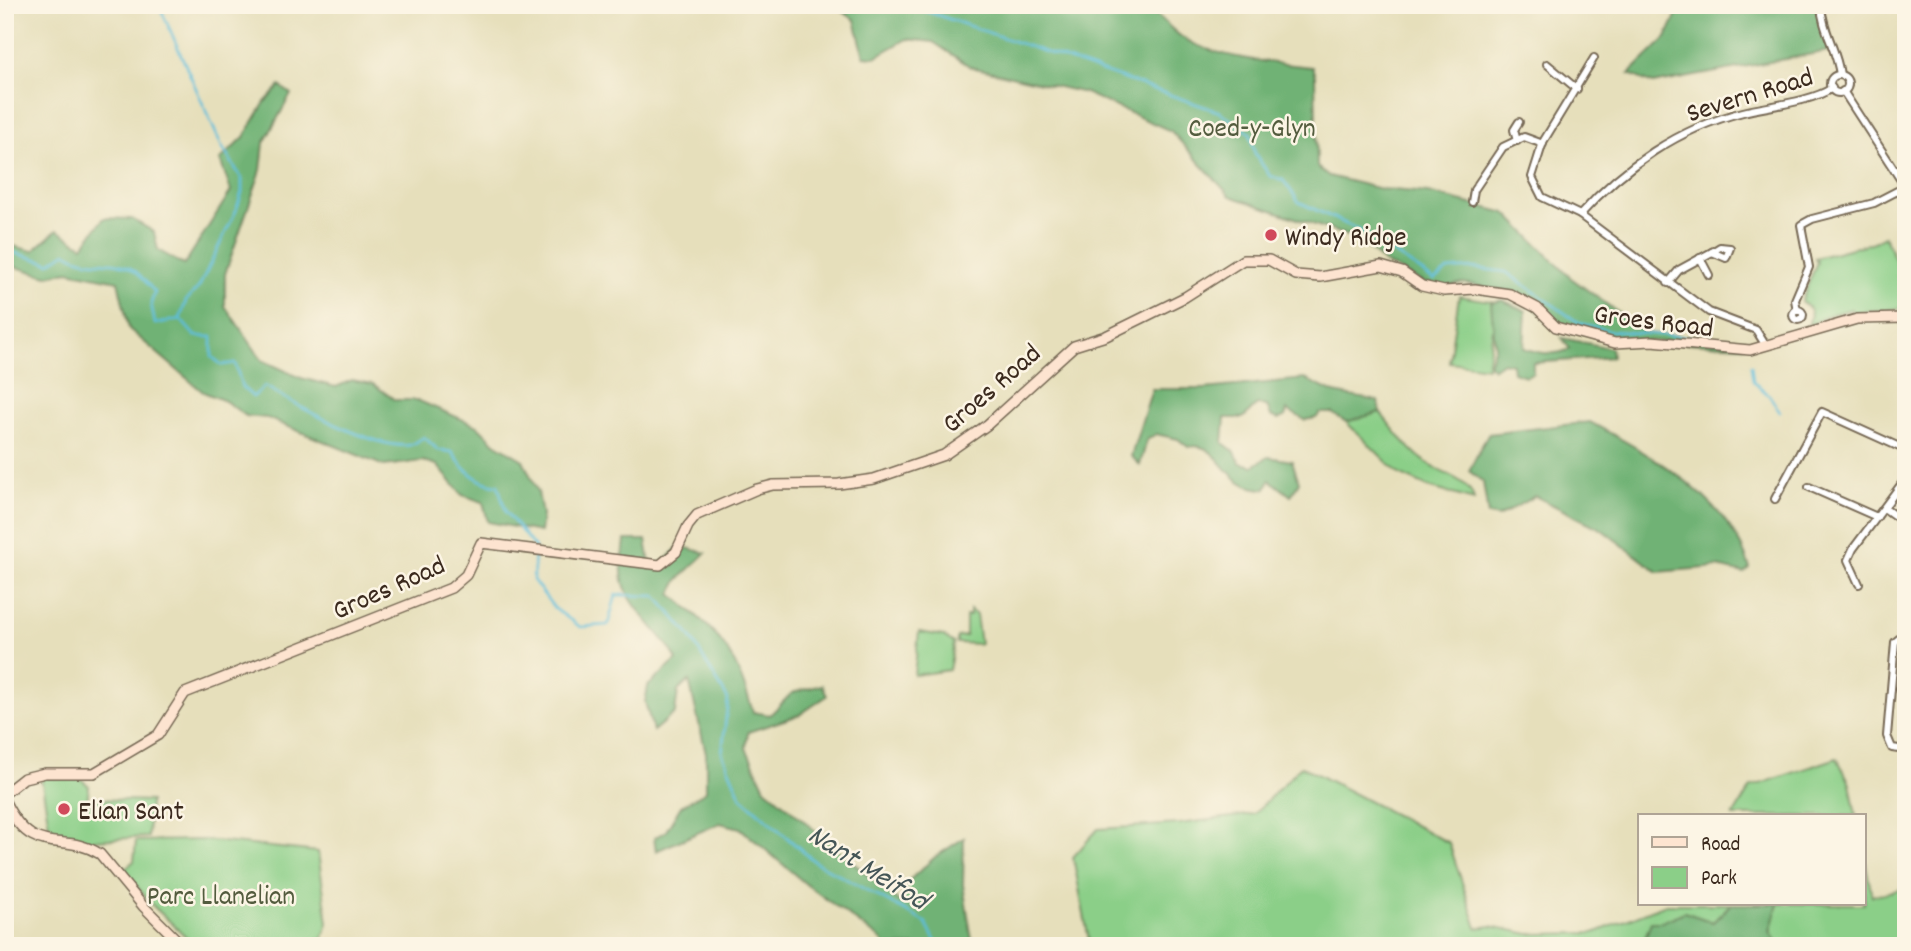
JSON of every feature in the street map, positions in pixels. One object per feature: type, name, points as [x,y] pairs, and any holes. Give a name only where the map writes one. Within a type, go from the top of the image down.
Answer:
[{"type":"street","points":[[1821,5],[1822,21],[1838,60],[1840,75],[1847,82],[1843,91]]},
{"type":"street","points":[[1594,58],[1543,144],[1532,177],[1542,197],[1580,215],[1709,312],[1756,330],[1766,346]]},
{"type":"street","points":[[1547,64],[1577,89]]},
{"type":"street","points":[[1797,310],[1795,300],[1809,267],[1801,226],[1812,219],[1874,203],[1905,188],[1843,91],[1832,89],[1831,80],[1840,75]]},
{"type":"street","name":"Severn Road","points":[[1580,215],[1606,187],[1664,144],[1740,113],[1832,89]]},
{"type":"street","points":[[1517,141],[1514,130],[1519,122]]},
{"type":"street","points":[[1472,202],[1474,190],[1503,147],[1524,137],[1543,144]]},
{"type":"street","points":[[1478,168],[1486,173]]},
{"type":"street","points":[[1668,283],[1679,270],[1712,252]]},
{"type":"street","points":[[1700,258],[1709,275]]},
{"type":"street","name":"Groes Road","points":[[5,793],[24,778],[45,773],[94,773],[158,735],[185,693],[451,588],[466,575],[481,543],[660,565],[676,552],[697,515],[757,489],[772,485],[857,481],[934,459],[973,436],[1074,346],[1105,336],[1185,297],[1243,260],[1269,260],[1296,275],[1320,277],[1381,267],[1402,272],[1422,286],[1444,291],[1475,289],[1510,294],[1537,308],[1556,327],[1615,343],[1652,341],[1726,350],[1766,346],[1857,319],[1906,318]]},
{"type":"street","points":[[1775,499],[1822,412],[1906,450]]},
{"type":"street","points":[[1859,584],[1859,574],[1848,561],[1853,549],[1906,478]]},
{"type":"street","points":[[1809,487],[1877,517]]},
{"type":"street","points":[[1884,508],[1906,524]]},
{"type":"street","points":[[1906,633],[1895,642],[1887,736],[1892,748],[1906,750]]},
{"type":"street","points":[[5,802],[21,827],[32,835],[47,842],[92,849],[100,854],[144,906],[183,946]]},
{"type":"green space","name":"Coed-y-Glyn","points":[[833,5],[1146,5],[1183,38],[1196,45],[1228,55],[1312,67],[1315,76],[1317,167],[1329,176],[1381,189],[1428,193],[1506,213],[1571,278],[1646,333],[1741,341],[1743,346],[1614,339],[1560,325],[1511,292],[1463,283],[1445,287],[1424,283],[1383,262],[1357,239],[1230,196],[1171,131],[1085,93],[971,67],[933,42],[907,39],[875,57],[864,56],[855,20]]},
{"type":"green space","points":[[1681,5],[1821,5],[1834,50],[1653,84],[1629,74],[1666,38]]},
{"type":"green space","points":[[280,86],[291,94],[264,143],[261,170],[225,274],[225,306],[262,360],[301,378],[336,387],[352,380],[373,384],[395,400],[417,400],[478,426],[495,443],[523,460],[538,492],[542,515],[540,532],[488,522],[483,502],[462,495],[437,465],[423,461],[384,466],[267,418],[246,416],[225,401],[203,392],[129,329],[118,281],[68,271],[47,276],[5,264],[5,244],[33,251],[57,230],[83,246],[104,218],[132,219],[154,232],[158,250],[184,265],[231,191],[220,160],[244,137],[265,102]]},
{"type":"green space","points":[[1884,236],[1906,282],[1906,308],[1853,312],[1852,309],[1829,315],[1808,326],[1810,312],[1801,302],[1817,262],[1815,258],[1874,242]]},
{"type":"green space","points":[[1459,296],[1497,302],[1487,367],[1449,362]]},
{"type":"green space","points":[[1502,300],[1526,311],[1524,348],[1536,352],[1559,353],[1570,349],[1562,338],[1611,348],[1612,357],[1533,363],[1533,373],[1526,376],[1513,372],[1512,364],[1503,362],[1493,369],[1489,364],[1495,346],[1491,303]]},
{"type":"green space","points":[[1305,379],[1334,393],[1378,401],[1380,412],[1346,422],[1332,413],[1320,413],[1316,418],[1305,420],[1287,410],[1285,417],[1278,419],[1271,416],[1267,406],[1257,405],[1243,418],[1225,418],[1223,443],[1235,452],[1240,463],[1253,466],[1268,457],[1292,461],[1299,482],[1291,496],[1270,480],[1266,489],[1251,487],[1231,474],[1209,451],[1200,447],[1188,447],[1178,439],[1156,434],[1147,440],[1140,465],[1131,456],[1152,389],[1204,389]]},
{"type":"green space","points":[[1380,412],[1418,455],[1468,488],[1474,500],[1428,487],[1399,474],[1346,422]]},
{"type":"green space","points":[[1590,422],[1662,464],[1706,499],[1739,542],[1750,568],[1744,573],[1717,567],[1658,572],[1601,529],[1535,496],[1498,517],[1488,515],[1483,482],[1469,471],[1488,434]]},
{"type":"green space","points":[[625,540],[646,540],[650,563],[660,565],[679,546],[706,553],[678,580],[671,594],[703,621],[724,645],[739,672],[753,712],[770,715],[792,693],[822,685],[827,696],[799,715],[748,732],[746,748],[765,788],[901,903],[905,884],[935,857],[964,838],[963,885],[973,946],[883,946],[883,941],[807,885],[740,828],[720,823],[656,851],[654,838],[666,831],[681,806],[706,791],[706,753],[689,681],[678,691],[675,713],[653,731],[645,702],[648,686],[677,660],[629,597],[622,569]]},
{"type":"green space","points":[[970,610],[976,615],[980,644],[957,643],[957,637],[966,636],[966,616],[970,616]]},
{"type":"green space","points":[[919,632],[943,636],[954,643],[949,670],[914,675]]},
{"type":"green space","points":[[1837,758],[1850,783],[1856,814],[1734,814],[1751,787]]},
{"type":"green space","points":[[1301,766],[1449,843],[1477,928],[1491,926],[1529,934],[1594,933],[1661,906],[1729,906],[1713,922],[1684,912],[1662,922],[1651,922],[1642,946],[1090,946],[1073,857],[1098,829],[1179,824],[1254,814]]},
{"type":"green space","points":[[77,776],[89,786],[87,803],[95,804],[96,799],[150,801],[148,837],[77,841],[51,838],[41,777]]},
{"type":"green space","name":"Parc Llanelian","points":[[204,840],[318,852],[328,923],[323,938],[304,946],[196,946],[152,905],[123,870],[134,861],[136,841]]},
{"type":"green space","points":[[1866,865],[1872,896],[1906,888],[1906,946],[1779,946],[1770,931],[1777,906],[1866,906]]},
{"type":"green space","points":[[1729,906],[1777,906],[1770,931],[1779,946],[1642,946],[1651,922],[1662,922],[1684,912],[1713,922]]},
{"type":"waterway","points":[[159,5],[222,147],[242,179],[242,192],[236,211],[199,287],[186,301],[180,319]]},
{"type":"waterway","points":[[908,5],[1220,112],[1250,133],[1255,154],[1270,176],[1283,180],[1299,202],[1359,230],[1434,280],[1448,270],[1473,268],[1506,272],[1579,323],[1612,331],[1741,341]]},
{"type":"waterway","name":"Nant Meifod","points":[[5,250],[50,263],[66,252],[83,260],[119,264],[135,271],[155,292],[151,303],[155,324],[180,319],[195,336],[212,337],[212,357],[222,365],[235,363],[242,387],[253,397],[265,386],[295,404],[377,441],[410,445],[424,437],[438,450],[452,452],[477,479],[498,485],[506,512],[535,548]]},
{"type":"waterway","points":[[1751,365],[1753,381],[1769,395],[1780,412]]},
{"type":"waterway","name":"Nant Meifod","points":[[535,555],[533,580],[554,608],[580,627],[608,625],[616,595],[656,596],[690,636],[728,699],[722,753],[741,797],[815,862],[925,922],[938,946]]},
{"type":"place","name":"Windy Ridge","points":[[1271,235]]},
{"type":"place","name":"Elian Sant","points":[[64,809]]}]
